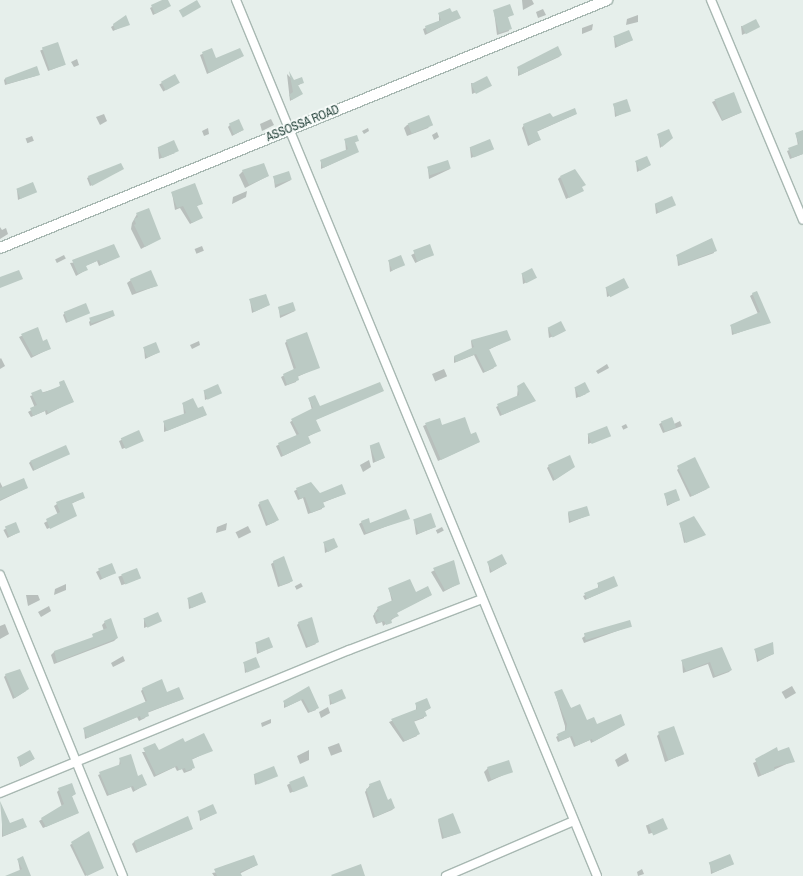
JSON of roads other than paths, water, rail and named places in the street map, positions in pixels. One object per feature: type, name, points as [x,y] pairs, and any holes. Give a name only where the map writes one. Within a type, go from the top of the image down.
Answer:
[{"type":"street","points":[[236,0],[288,129],[365,308],[482,599],[597,876]]},
{"type":"street","name":"ASSOSSA ROAD","points":[[0,248],[607,0]]},
{"type":"street","points":[[711,0],[803,220]]},
{"type":"street","points":[[0,575],[123,876]]},
{"type":"street","points":[[0,793],[76,760],[482,599]]},
{"type":"street","points":[[446,876],[574,821]]}]
